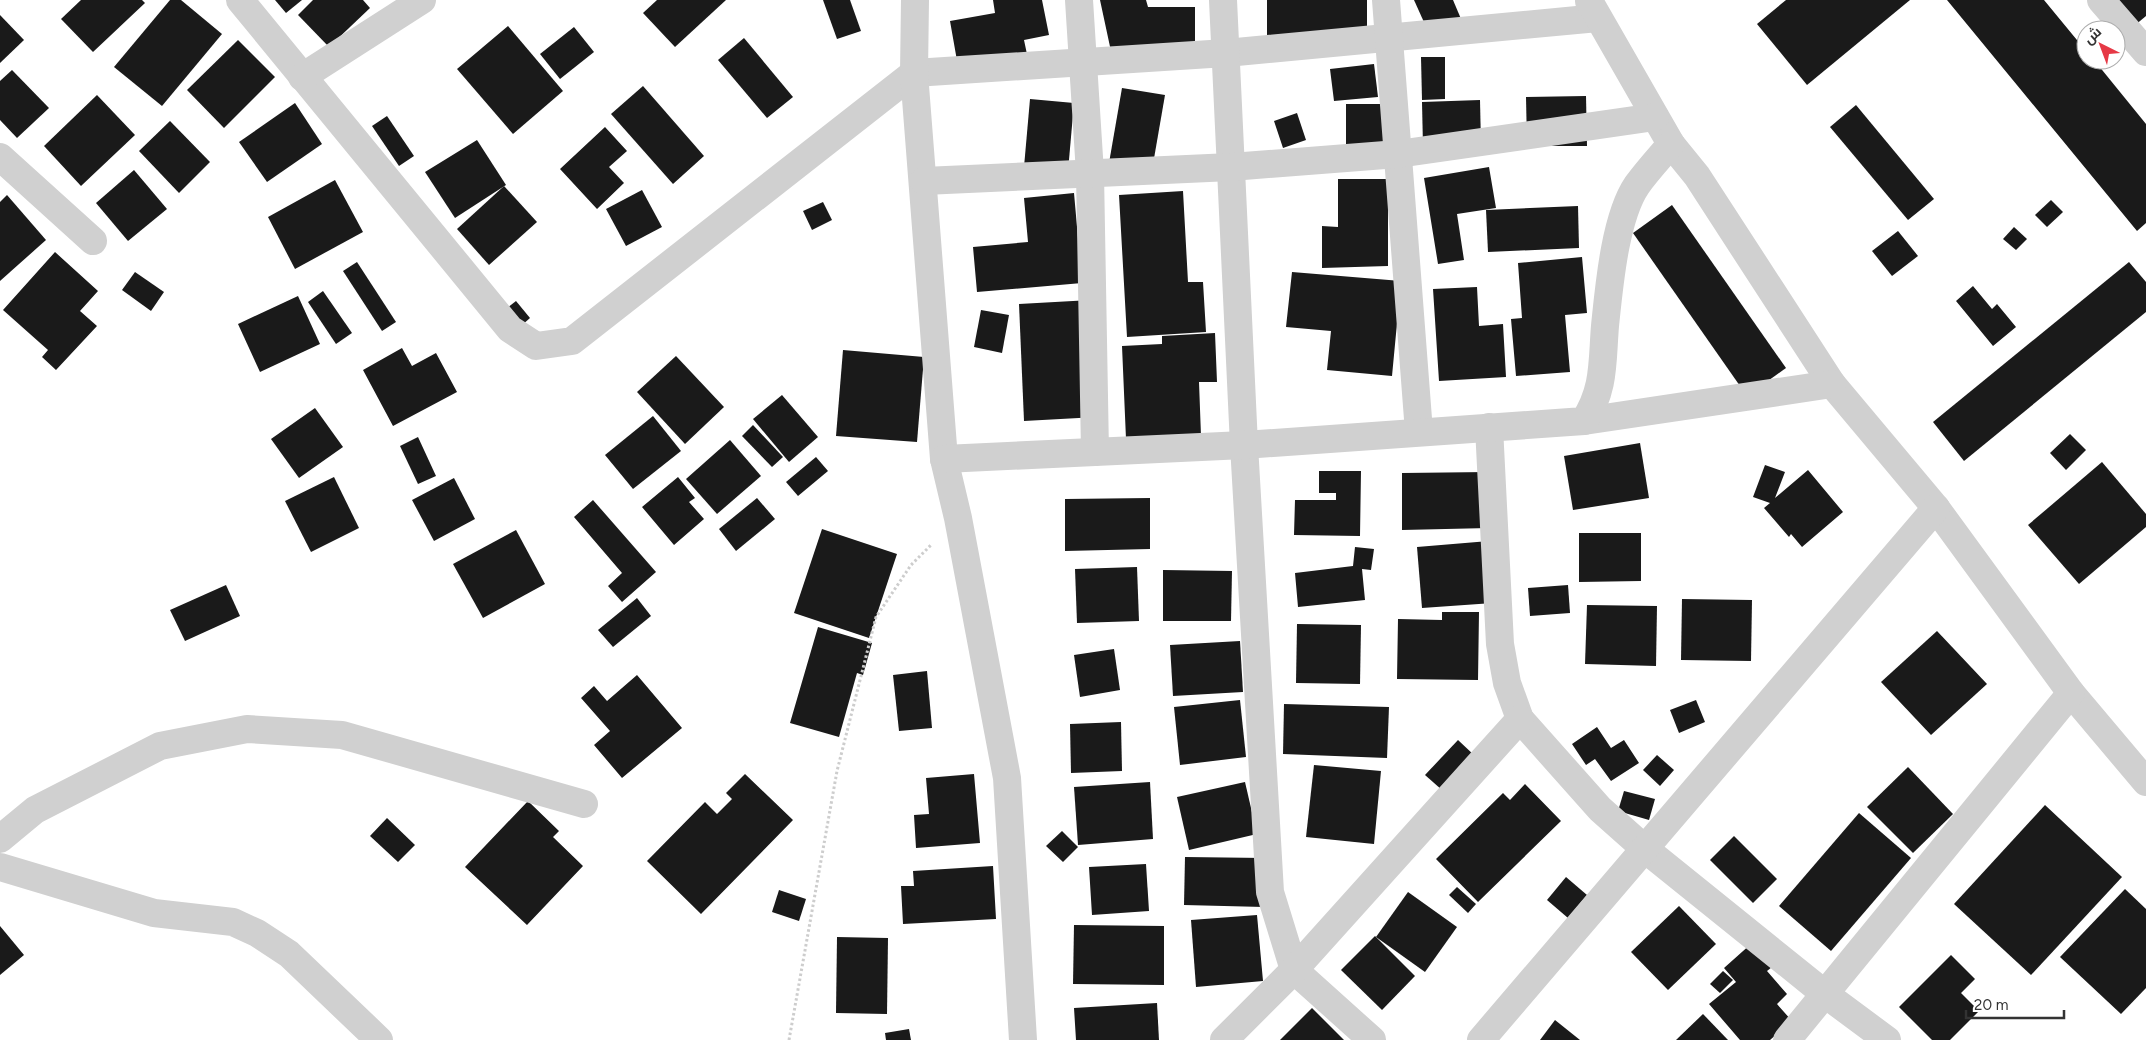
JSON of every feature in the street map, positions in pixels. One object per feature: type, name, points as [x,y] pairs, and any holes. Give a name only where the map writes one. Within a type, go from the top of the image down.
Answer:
[{"type":"street","points":[[240,0],[510,329],[536,346],[572,341],[914,73],[1226,53],[1390,38],[1593,9],[1671,144],[1697,176],[1832,384],[1936,508],[2070,693],[2146,782]]},
{"type":"street","points":[[302,77],[422,0]]},
{"type":"street","points":[[915,0],[914,73],[924,181],[935,356],[944,459],[958,518],[1007,778],[1023,1040]]},
{"type":"street","points":[[1079,0],[1090,173],[1095,452]]},
{"type":"street","points":[[1223,0],[1244,445],[1270,892],[1294,970],[1372,1040]]},
{"type":"street","points":[[1386,0],[1419,432]]},
{"type":"street","points":[[2101,0],[2146,52]]},
{"type":"street","points":[[924,181],[1231,167],[1398,154],[1655,117]]},
{"type":"street","points":[[1584,421],[1594,403],[1602,376],[1605,325],[1614,260],[1623,215],[1636,186],[1671,144]]},
{"type":"street","points":[[0,158],[93,241]]},
{"type":"street","points":[[944,459],[1244,445],[1584,421],[1832,384]]},
{"type":"street","points":[[1489,427],[1500,644],[1507,682],[1520,719],[1600,809],[1644,849],[1825,994],[1887,1040]]},
{"type":"street","points":[[1481,1040],[1936,508]]},
{"type":"street","points":[[1787,1040],[2070,693]]},
{"type":"street","points":[[1224,1040],[1294,970],[1520,719]]},
{"type":"street","points":[[0,839],[35,810],[160,746],[247,729],[342,735],[584,804]]},
{"type":"street","points":[[0,867],[154,913],[233,922],[241,925],[289,954],[379,1040]]},
{"type":"path","points":[[789,1040],[836,771],[876,617],[911,565],[958,518]]},
{"type":"building","points":[[81,0],[142,0],[145,3],[93,52],[61,19]]},
{"type":"building","points":[[170,0],[181,0],[222,34],[162,106],[114,67]]},
{"type":"building","points":[[275,0],[302,0],[286,13]]},
{"type":"building","points":[[313,0],[363,0],[370,8],[329,47],[298,15]]},
{"type":"building","points":[[657,0],[726,0],[675,47],[643,13]]},
{"type":"building","points":[[823,0],[850,0],[861,31],[837,39]]},
{"type":"building","points":[[993,0],[1042,0],[1049,35],[1024,40],[1028,59],[959,72],[950,21],[995,13]]},
{"type":"building","points":[[1100,0],[1146,0],[1148,7],[1195,7],[1195,57],[1112,56]]},
{"type":"building","points":[[1267,0],[1367,0],[1367,41],[1267,46]]},
{"type":"building","points":[[1414,0],[1453,0],[1464,26],[1432,40]]},
{"type":"building","points":[[1786,0],[1910,0],[1807,85],[1757,24]]},
{"type":"building","points":[[1947,0],[2044,0],[2076,39],[2076,70],[2102,70],[2146,124],[2146,223],[2137,231]]},
{"type":"building","points":[[2111,0],[2146,0],[2146,16],[2134,26]]},
{"type":"building","points":[[0,15],[24,40],[0,63]]},
{"type":"building","points":[[508,26],[563,91],[513,134],[457,69]]},
{"type":"building","points":[[574,27],[594,52],[560,79],[540,54]]},
{"type":"building","points":[[744,38],[793,97],[767,118],[718,60]]},
{"type":"building","points":[[238,40],[275,77],[224,128],[187,90]]},
{"type":"building","points":[[1421,57],[1445,57],[1445,99],[1422,100]]},
{"type":"building","points":[[1374,64],[1378,97],[1334,101],[1330,69]]},
{"type":"building","points":[[12,70],[49,108],[17,138],[0,120],[0,81]]},
{"type":"building","points":[[643,86],[704,156],[673,184],[611,114]]},
{"type":"building","points":[[1122,88],[1165,95],[1152,170],[1109,163]]},
{"type":"building","points":[[97,95],[135,135],[81,186],[44,146]]},
{"type":"building","points":[[1586,96],[1587,146],[1527,146],[1526,97]]},
{"type":"building","points":[[1030,99],[1074,103],[1068,171],[1024,167]]},
{"type":"building","points":[[1480,100],[1481,145],[1423,147],[1422,102]]},
{"type":"building","points":[[295,103],[322,144],[267,182],[239,142]]},
{"type":"building","points":[[1346,104],[1392,104],[1392,151],[1346,151]]},
{"type":"building","points":[[1856,105],[1934,199],[1908,220],[1830,127]]},
{"type":"building","points":[[1297,113],[1306,140],[1283,148],[1274,121]]},
{"type":"building","points":[[387,116],[414,156],[399,166],[372,126]]},
{"type":"building","points":[[170,121],[210,162],[179,193],[139,151]]},
{"type":"building","points":[[605,127],[627,151],[609,167],[624,183],[597,209],[560,169]]},
{"type":"building","points":[[477,140],[506,185],[455,218],[425,172]]},
{"type":"building","points":[[1489,167],[1496,208],[1457,214],[1464,260],[1438,264],[1424,178]]},
{"type":"building","points":[[134,170],[167,209],[128,241],[96,203]]},
{"type":"building","points":[[1338,179],[1388,179],[1388,266],[1322,268],[1322,226],[1338,227]]},
{"type":"building","points":[[335,180],[363,232],[295,269],[268,217]]},
{"type":"building","points":[[504,186],[537,222],[489,265],[457,229]]},
{"type":"building","points":[[642,190],[662,227],[626,246],[606,209]]},
{"type":"building","points":[[1183,191],[1188,282],[1203,282],[1206,332],[1127,337],[1119,195]]},
{"type":"building","points":[[1074,193],[1082,283],[977,292],[973,247],[1028,242],[1024,198]]},
{"type":"building","points":[[7,195],[46,240],[0,281],[0,202]]},
{"type":"building","points":[[2051,200],[2063,212],[2047,227],[2035,215]]},
{"type":"building","points":[[823,202],[832,220],[812,230],[803,211]]},
{"type":"building","points":[[1672,205],[1786,368],[1747,396],[1633,233]]},
{"type":"building","points":[[1578,206],[1579,248],[1488,252],[1486,210]]},
{"type":"building","points":[[2014,227],[2027,239],[2016,250],[2003,239]]},
{"type":"building","points":[[1898,231],[1918,256],[1892,276],[1872,251]]},
{"type":"building","points":[[55,252],[98,291],[80,311],[97,326],[56,370],[42,357],[48,350],[3,310]]},
{"type":"building","points":[[1582,257],[1587,313],[1565,315],[1570,372],[1516,376],[1511,319],[1522,318],[1518,263]]},
{"type":"building","points":[[357,262],[396,322],[382,331],[343,271]]},
{"type":"building","points":[[2129,262],[2146,282],[2146,312],[1964,461],[1933,422]]},
{"type":"building","points":[[135,272],[164,292],[151,311],[122,290]]},
{"type":"building","points":[[1292,272],[1401,281],[1392,376],[1327,370],[1331,331],[1286,327]]},
{"type":"building","points":[[1973,286],[1992,309],[1997,304],[2016,327],[1993,346],[1956,301]]},
{"type":"building","points":[[1477,287],[1479,326],[1503,324],[1506,377],[1439,381],[1433,289]]},
{"type":"building","points":[[323,291],[352,333],[336,344],[308,302]]},
{"type":"building","points":[[298,296],[320,344],[260,372],[238,324]]},
{"type":"building","points":[[1091,300],[1097,417],[1024,421],[1019,304]]},
{"type":"building","points":[[516,301],[530,318],[521,326],[507,308]]},
{"type":"building","points":[[981,310],[1009,315],[1002,353],[974,347]]},
{"type":"building","points":[[1215,333],[1217,382],[1199,382],[1201,436],[1126,439],[1122,346],[1162,344],[1162,336]]},
{"type":"building","points":[[402,348],[412,366],[436,353],[457,392],[393,426],[363,370]]},
{"type":"building","points":[[843,350],[924,357],[917,442],[836,436]]},
{"type":"building","points":[[676,356],[724,407],[685,444],[637,392]]},
{"type":"building","points":[[782,395],[818,437],[789,462],[753,419]]},
{"type":"building","points":[[315,408],[343,447],[299,478],[271,439]]},
{"type":"building","points":[[653,416],[681,451],[633,489],[605,455]]},
{"type":"building","points":[[753,425],[783,457],[772,467],[742,436]]},
{"type":"building","points":[[2070,434],[2086,450],[2066,470],[2050,453]]},
{"type":"building","points":[[418,437],[436,476],[418,484],[400,446]]},
{"type":"building","points":[[730,440],[761,476],[717,514],[686,479]]},
{"type":"building","points":[[1640,443],[1649,498],[1573,510],[1564,456]]},
{"type":"building","points":[[816,457],[828,471],[798,496],[786,482]]},
{"type":"building","points":[[2102,462],[2146,514],[2146,527],[2079,584],[2028,525]]},
{"type":"building","points":[[1765,465],[1785,472],[1775,498],[1808,470],[1843,512],[1802,547],[1791,534],[1789,537],[1764,508],[1770,503],[1753,497]]},
{"type":"building","points":[[1319,471],[1361,471],[1360,536],[1294,535],[1295,500],[1336,500],[1336,493],[1319,493]]},
{"type":"building","points":[[1488,472],[1489,528],[1402,530],[1402,473]]},
{"type":"building","points":[[334,477],[359,528],[311,552],[285,501]]},
{"type":"building","points":[[678,477],[695,498],[689,502],[704,519],[674,545],[642,507]]},
{"type":"building","points":[[454,478],[475,519],[434,541],[412,500]]},
{"type":"building","points":[[757,498],[775,519],[736,551],[719,529]]},
{"type":"building","points":[[1150,498],[1150,549],[1065,551],[1065,499]]},
{"type":"building","points":[[593,500],[656,572],[622,602],[608,586],[622,573],[574,517]]},
{"type":"building","points":[[822,529],[897,554],[869,638],[794,613]]},
{"type":"building","points":[[516,530],[545,584],[483,618],[453,564]]},
{"type":"building","points":[[1579,533],[1641,533],[1641,581],[1579,582]]},
{"type":"building","points":[[1489,541],[1493,603],[1422,608],[1417,547]]},
{"type":"building","points":[[1355,547],[1374,549],[1371,570],[1362,569],[1365,600],[1298,607],[1295,573],[1353,566]]},
{"type":"building","points":[[1137,567],[1139,621],[1077,623],[1075,569]]},
{"type":"building","points":[[1163,570],[1232,571],[1231,621],[1163,621]]},
{"type":"building","points":[[226,585],[240,616],[185,641],[170,610]]},
{"type":"building","points":[[1568,585],[1570,613],[1530,616],[1528,588]]},
{"type":"building","points":[[637,598],[651,616],[613,647],[598,630]]},
{"type":"building","points":[[1682,599],[1752,600],[1751,661],[1681,660]]},
{"type":"building","points":[[1587,605],[1657,606],[1656,666],[1585,664]]},
{"type":"building","points":[[1442,612],[1479,612],[1478,680],[1397,679],[1398,619],[1442,620]]},
{"type":"building","points":[[1297,624],[1361,625],[1360,684],[1296,683]]},
{"type":"building","points":[[818,627],[872,643],[863,675],[857,673],[839,737],[790,723]]},
{"type":"building","points":[[1937,631],[1987,684],[1931,735],[1881,682]]},
{"type":"building","points":[[1240,641],[1243,692],[1173,696],[1170,645]]},
{"type":"building","points":[[1114,649],[1120,690],[1080,697],[1074,655]]},
{"type":"building","points":[[927,671],[932,728],[899,731],[893,675]]},
{"type":"building","points":[[637,675],[682,728],[622,778],[594,745],[610,731],[581,698],[594,686],[607,701]]},
{"type":"building","points":[[1240,700],[1246,757],[1180,765],[1174,707]]},
{"type":"building","points":[[1696,700],[1705,722],[1679,733],[1670,710]]},
{"type":"building","points":[[1284,704],[1389,707],[1387,758],[1283,754]]},
{"type":"building","points":[[1121,722],[1122,771],[1071,773],[1070,724]]},
{"type":"building","points":[[1597,727],[1611,748],[1624,740],[1639,763],[1611,781],[1595,759],[1586,765],[1572,744]]},
{"type":"building","points":[[1458,740],[1475,756],[1442,790],[1425,775]]},
{"type":"building","points":[[1657,755],[1674,770],[1660,786],[1643,770]]},
{"type":"building","points":[[1314,765],[1381,771],[1374,844],[1306,837]]},
{"type":"building","points":[[1908,767],[1953,814],[1913,853],[1867,807]]},
{"type":"building","points":[[745,774],[793,820],[701,914],[647,861],[705,802],[717,814],[732,799],[726,793]]},
{"type":"building","points":[[974,774],[980,843],[916,848],[914,815],[929,814],[926,778]]},
{"type":"building","points":[[1150,782],[1153,839],[1078,845],[1074,787]]},
{"type":"building","points":[[1245,782],[1257,834],[1189,850],[1177,797]]},
{"type":"building","points":[[1525,784],[1561,821],[1478,902],[1436,859],[1503,793],[1510,800]]},
{"type":"building","points":[[1624,791],[1655,799],[1649,820],[1618,811]]},
{"type":"building","points":[[528,801],[559,831],[553,837],[583,866],[527,925],[465,867]]},
{"type":"building","points":[[2045,805],[2122,877],[2031,975],[1954,904]]},
{"type":"building","points":[[1859,813],[1911,858],[1831,951],[1779,906]]},
{"type":"building","points":[[387,818],[415,845],[398,862],[370,836]]},
{"type":"building","points":[[1062,831],[1078,847],[1063,862],[1046,846]]},
{"type":"building","points":[[1734,836],[1777,879],[1753,903],[1710,860]]},
{"type":"building","points":[[1185,857],[1265,858],[1264,907],[1184,905]]},
{"type":"building","points":[[1146,864],[1149,911],[1092,915],[1089,867]]},
{"type":"building","points":[[993,866],[996,919],[903,924],[901,886],[914,886],[913,871]]},
{"type":"building","points":[[1566,877],[1587,895],[1568,918],[1547,900]]},
{"type":"building","points":[[1457,887],[1476,904],[1468,913],[1449,895]]},
{"type":"building","points":[[2125,889],[2146,909],[2146,988],[2121,1014],[2060,957]]},
{"type":"building","points":[[779,890],[806,899],[799,921],[772,912]]},
{"type":"building","points":[[1408,892],[1457,927],[1425,972],[1376,937]]},
{"type":"building","points":[[1679,906],[1716,944],[1668,990],[1631,952]]},
{"type":"building","points":[[1257,915],[1263,981],[1196,987],[1191,920]]},
{"type":"building","points":[[1074,925],[1164,926],[1164,985],[1073,984]]},
{"type":"building","points":[[0,926],[24,955],[0,975]]},
{"type":"building","points":[[1375,936],[1415,976],[1382,1010],[1341,970]]},
{"type":"building","points":[[837,937],[888,938],[887,1014],[836,1013]]},
{"type":"building","points":[[1752,943],[1772,967],[1767,971],[1787,994],[1777,1004],[1792,1021],[1770,1040],[1740,1040],[1709,1004],[1736,982],[1724,968]]},
{"type":"building","points":[[1951,955],[1975,979],[1961,993],[1979,1011],[1950,1040],[1932,1040],[1899,1007]]},
{"type":"building","points":[[1723,971],[1733,980],[1720,993],[1710,984]]},
{"type":"building","points":[[1157,1003],[1159,1040],[1076,1040],[1074,1008]]},
{"type":"building","points":[[1312,1008],[1344,1040],[1280,1040]]},
{"type":"building","points":[[1703,1014],[1728,1040],[1676,1040]]},
{"type":"building","points":[[1555,1020],[1580,1040],[1540,1040]]},
{"type":"building","points":[[909,1029],[911,1040],[886,1040],[885,1033]]}]
